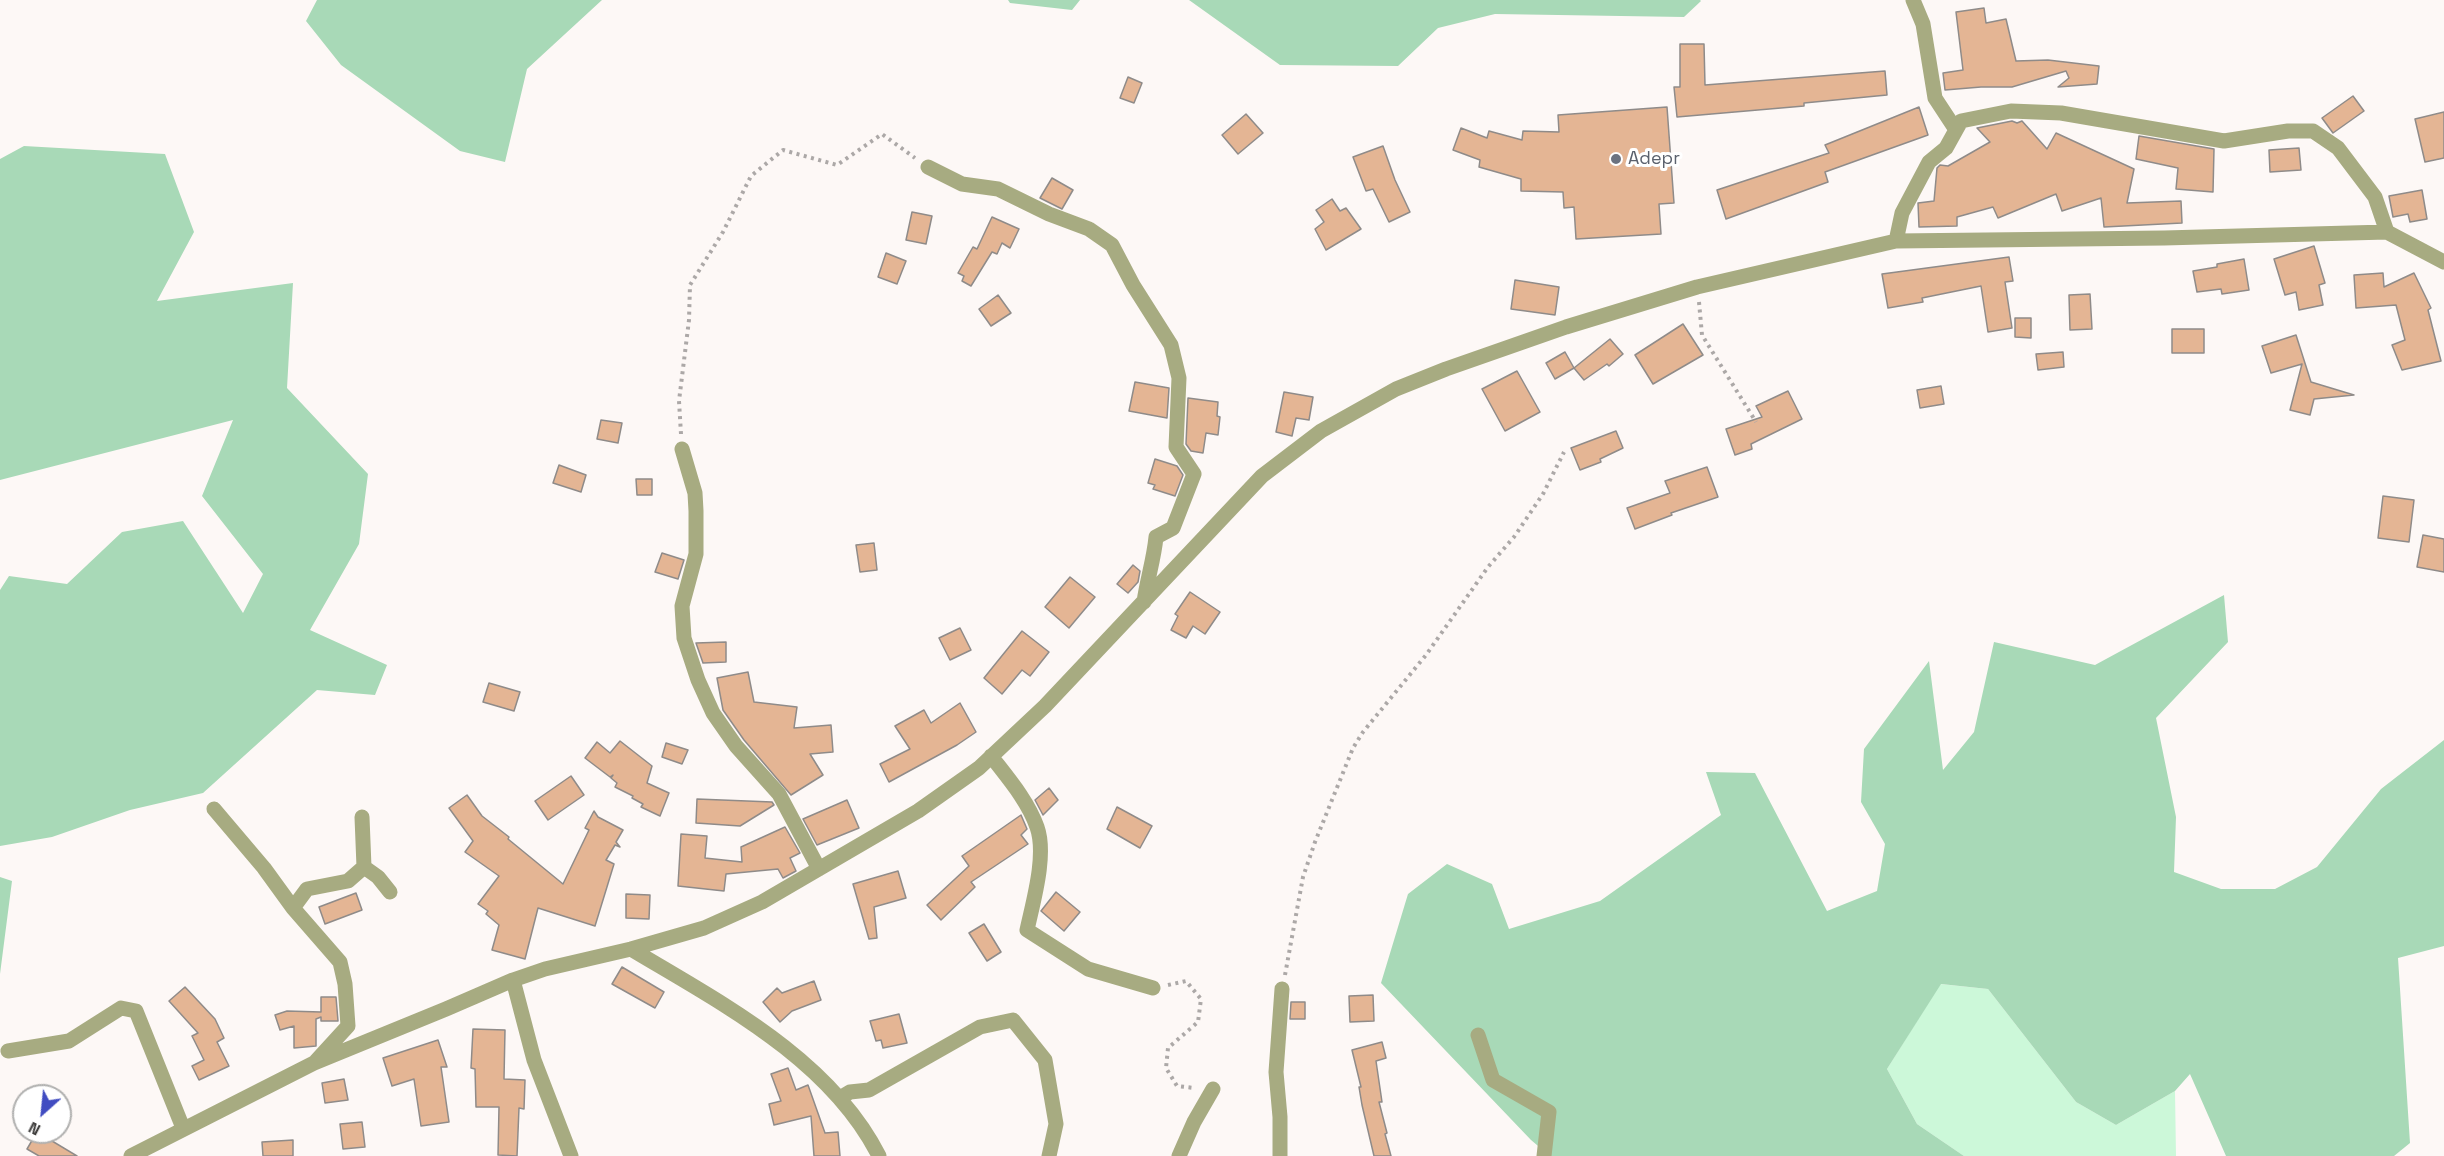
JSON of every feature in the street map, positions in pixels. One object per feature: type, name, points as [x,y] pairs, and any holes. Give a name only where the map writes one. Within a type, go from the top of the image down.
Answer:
[{"type":"street","points":[[1912,0],[1923,24],[1935,98],[1956,130]]},
{"type":"street","points":[[1896,241],[1902,213],[1923,172],[1929,162],[1946,148],[1961,121],[2011,111],[2061,113],[2224,141],[2288,131],[2313,131],[2338,148],[2375,197],[2387,232]]},
{"type":"street","points":[[928,167],[962,184],[998,189],[1049,214],[1089,229],[1112,245],[1138,294],[1171,345],[1179,378],[1176,447],[1194,474],[1173,528],[1156,537],[1155,555],[1147,577],[1144,602]]},
{"type":"street","points":[[130,1156],[183,1128],[259,1093],[314,1063],[446,1010],[513,980],[545,969],[631,949],[704,928],[762,902],[918,811],[979,768],[1045,706],[1262,476],[1322,431],[1396,389],[1446,369],[1566,327],[1697,287],[1896,241],[2164,238],[2387,232],[2444,262]]},
{"type":"street","points":[[682,449],[695,493],[696,511],[696,554],[682,606],[684,638],[698,680],[713,713],[736,746],[779,794],[819,869]]},
{"type":"street","points":[[991,756],[1018,791],[1038,828],[1039,861],[1036,890],[1027,930],[1088,969],[1154,988]]},
{"type":"street","points":[[214,809],[264,868],[293,908],[340,962],[345,984],[348,1026],[314,1063]]},
{"type":"street","points":[[362,817],[364,867]]},
{"type":"street","points":[[293,908],[307,889],[348,881],[364,867]]},
{"type":"street","points":[[364,867],[378,877],[390,892]]},
{"type":"street","points":[[631,949],[700,990],[795,1056],[840,1098],[879,1156]]},
{"type":"street","points":[[513,980],[534,1060],[571,1156]]},
{"type":"street","points":[[1280,1156],[1280,1117],[1276,1072],[1282,989]]},
{"type":"street","points":[[8,1051],[69,1041],[121,1008],[136,1011],[183,1128]]},
{"type":"street","points":[[840,1098],[850,1092],[869,1090],[980,1027],[1013,1020],[1045,1060],[1056,1124],[1049,1156]]},
{"type":"street","points":[[1478,1035],[1493,1080],[1549,1112],[1544,1156]]},
{"type":"street","points":[[1179,1156],[1194,1122],[1213,1089]]},
{"type":"path","points":[[682,449],[679,401],[689,320],[690,285],[723,232],[750,176],[783,150],[837,165],[882,135],[928,167]]},
{"type":"path","points":[[1697,287],[1702,335],[1756,422]]},
{"type":"path","points":[[1282,989],[1303,877],[1353,748],[1363,732],[1426,656],[1488,567],[1514,537],[1543,494],[1564,452]]},
{"type":"path","points":[[1154,988],[1186,981],[1201,999],[1198,1022],[1168,1048],[1166,1068],[1177,1086],[1213,1089]]},
{"type":"green space","points":[[317,0],[602,0],[527,69],[505,162],[460,151],[341,65],[306,21]]},
{"type":"green space","points":[[1008,0],[1080,0],[1072,10],[1010,3]]},
{"type":"green space","points":[[1189,0],[1701,1],[1684,17],[1495,14],[1438,28],[1398,66],[1280,65]]},
{"type":"green space","points":[[24,146],[165,154],[194,232],[157,301],[293,283],[287,388],[368,474],[359,544],[310,630],[387,665],[375,695],[317,690],[203,793],[130,810],[52,837],[0,846],[0,590],[9,576],[67,584],[122,532],[183,521],[243,613],[263,574],[202,496],[233,420],[0,480],[0,159]]},
{"type":"green space","points":[[2224,595],[2228,642],[2156,718],[2176,817],[2174,872],[2221,889],[2275,889],[2317,867],[2381,789],[2444,740],[2444,946],[2398,958],[2410,1143],[2394,1156],[2226,1156],[2190,1074],[2175,1091],[2116,1125],[2076,1102],[1988,989],[1941,984],[1887,1069],[1917,1124],[1964,1156],[1550,1156],[1531,1140],[1381,983],[1408,894],[1447,864],[1492,884],[1509,929],[1600,901],[1721,815],[1706,772],[1755,773],[1827,911],[1877,891],[1885,844],[1861,802],[1864,749],[1929,661],[1943,770],[1974,732],[1994,642],[2095,665]]},
{"type":"green space","points":[[0,877],[12,881],[0,974]]},
{"type":"green space","points":[[1940,984],[1988,989],[2076,1102],[2116,1125],[2175,1091],[2176,1156],[1964,1156],[1917,1124],[1887,1069]]},
{"type":"building","points":[[1984,8],[1986,23],[2006,19],[2016,61],[2048,60],[2099,66],[2097,84],[2058,87],[2069,78],[2066,71],[2012,87],[1945,90],[1943,73],[1963,70],[1956,12]]},
{"type":"building","points":[[1680,44],[1704,44],[1705,85],[1885,71],[1887,95],[1804,103],[1804,106],[1677,117],[1674,87],[1680,87]]},
{"type":"building","points":[[1128,77],[1142,83],[1134,103],[1120,98]]},
{"type":"building","points":[[2353,96],[2364,111],[2333,133],[2322,118]]},
{"type":"building","name":"Adepr","points":[[1667,107],[1674,203],[1659,204],[1661,234],[1576,239],[1574,207],[1564,208],[1563,192],[1521,191],[1521,179],[1479,167],[1480,160],[1453,150],[1461,128],[1487,138],[1489,131],[1522,140],[1523,131],[1559,132],[1558,115]]},
{"type":"building","points":[[1919,107],[1928,135],[1825,172],[1828,182],[1726,219],[1717,190],[1829,153],[1825,145]]},
{"type":"building","points":[[2444,112],[2444,158],[2425,162],[2415,119]]},
{"type":"building","points":[[1246,114],[1263,133],[1238,154],[1222,135]]},
{"type":"building","points":[[2012,121],[2017,123],[2022,121],[2047,149],[2056,133],[2134,169],[2127,203],[2181,201],[2182,223],[2104,227],[2101,198],[2062,211],[2056,194],[1998,218],[1993,207],[1957,217],[1957,226],[1919,227],[1918,203],[1934,201],[1937,168],[1940,165],[1948,166],[1990,142],[1977,128]]},
{"type":"building","points":[[2139,136],[2214,149],[2213,192],[2176,189],[2178,168],[2136,159]]},
{"type":"building","points":[[1383,146],[1410,212],[1389,222],[1373,189],[1366,191],[1353,157]]},
{"type":"building","points":[[2299,148],[2301,170],[2270,172],[2269,150]]},
{"type":"building","points":[[1052,178],[1073,190],[1062,209],[1040,198]]},
{"type":"building","points":[[2422,190],[2427,219],[2410,222],[2408,214],[2393,217],[2389,196]]},
{"type":"building","points":[[1332,199],[1340,211],[1346,208],[1361,229],[1326,250],[1315,229],[1324,222],[1316,210]]},
{"type":"building","points":[[912,212],[932,216],[926,244],[906,240]]},
{"type":"building","points":[[992,217],[1019,229],[1010,248],[1002,243],[997,254],[992,252],[971,286],[962,281],[964,276],[958,273],[973,247],[977,249]]},
{"type":"building","points":[[2314,246],[2325,283],[2319,285],[2323,305],[2299,310],[2296,292],[2285,295],[2274,259]]},
{"type":"building","points":[[886,253],[906,261],[897,284],[878,277]]},
{"type":"building","points":[[2009,257],[2013,281],[2005,282],[2012,328],[1988,332],[1981,286],[1922,298],[1923,302],[1888,308],[1882,274]]},
{"type":"building","points":[[2244,259],[2249,290],[2222,294],[2221,289],[2197,292],[2193,271]]},
{"type":"building","points":[[2383,273],[2384,287],[2414,273],[2431,308],[2428,310],[2441,361],[2402,370],[2392,345],[2405,340],[2396,305],[2356,308],[2354,275]]},
{"type":"building","points":[[1515,280],[1559,287],[1555,315],[1511,309]]},
{"type":"building","points":[[2090,294],[2092,329],[2070,330],[2069,295]]},
{"type":"building","points":[[998,295],[1011,313],[991,326],[979,309]]},
{"type":"building","points":[[2015,318],[2031,318],[2031,338],[2015,337]]},
{"type":"building","points":[[1683,324],[1703,355],[1653,384],[1635,355]]},
{"type":"building","points":[[2172,329],[2204,329],[2204,353],[2172,353]]},
{"type":"building","points":[[2296,335],[2311,382],[2354,395],[2314,399],[2310,415],[2290,410],[2302,364],[2271,373],[2262,346]]},
{"type":"building","points":[[1610,339],[1623,354],[1609,366],[1607,364],[1584,380],[1574,368]]},
{"type":"building","points":[[1565,352],[1574,368],[1555,379],[1546,363]]},
{"type":"building","points":[[2063,352],[2064,367],[2038,370],[2036,354]]},
{"type":"building","points":[[1517,371],[1540,412],[1505,431],[1482,389]]},
{"type":"building","points":[[1135,382],[1169,388],[1167,418],[1129,411]]},
{"type":"building","points":[[1941,386],[1944,404],[1920,408],[1917,390]]},
{"type":"building","points":[[1788,391],[1802,419],[1751,444],[1752,449],[1735,455],[1726,429],[1762,417],[1756,406]]},
{"type":"building","points":[[1284,392],[1313,397],[1309,420],[1296,418],[1292,436],[1276,432]]},
{"type":"building","points":[[1188,398],[1218,402],[1217,416],[1220,417],[1218,435],[1206,433],[1203,453],[1191,451],[1186,444]]},
{"type":"building","points":[[601,420],[622,423],[618,443],[597,439]]},
{"type":"building","points":[[1616,431],[1623,448],[1600,459],[1601,462],[1580,470],[1571,448]]},
{"type":"building","points":[[1155,459],[1177,466],[1183,475],[1175,496],[1153,489],[1155,485],[1148,483]]},
{"type":"building","points":[[559,465],[586,475],[581,492],[553,483]]},
{"type":"building","points":[[1707,467],[1718,497],[1671,513],[1672,515],[1635,529],[1627,508],[1670,493],[1665,481]]},
{"type":"building","points":[[636,479],[652,479],[652,495],[637,495]]},
{"type":"building","points":[[2383,496],[2414,500],[2409,542],[2378,538]]},
{"type":"building","points":[[2423,535],[2444,539],[2444,572],[2417,567]]},
{"type":"building","points":[[874,543],[877,570],[860,572],[856,545]]},
{"type":"building","points":[[662,553],[684,560],[678,579],[655,572]]},
{"type":"building","points":[[1133,565],[1140,571],[1138,582],[1128,593],[1117,584]]},
{"type":"building","points":[[1070,577],[1095,597],[1069,628],[1045,607]]},
{"type":"building","points":[[1190,592],[1220,612],[1205,634],[1193,626],[1186,638],[1171,630],[1178,616],[1175,614]]},
{"type":"building","points":[[960,628],[971,650],[950,660],[939,638]]},
{"type":"building","points":[[1022,631],[1049,652],[1030,676],[1022,670],[1002,694],[984,678]]},
{"type":"building","points":[[726,642],[726,662],[703,663],[696,643]]},
{"type":"building","points":[[748,672],[754,702],[797,707],[794,728],[831,725],[833,752],[810,754],[823,775],[791,795],[744,740],[723,710],[717,678]]},
{"type":"building","points":[[489,683],[520,692],[514,711],[483,702]]},
{"type":"building","points":[[960,703],[976,732],[957,745],[889,782],[880,764],[910,749],[895,726],[924,710],[931,723]]},
{"type":"building","points":[[620,741],[652,766],[647,783],[669,793],[660,816],[641,807],[643,804],[632,798],[633,796],[615,787],[617,783],[611,778],[613,775],[610,777],[585,758],[597,742],[610,753]]},
{"type":"building","points":[[666,743],[688,750],[682,764],[662,757]]},
{"type":"building","points":[[571,776],[584,795],[548,820],[535,801]]},
{"type":"building","points":[[1049,788],[1058,800],[1043,815],[1035,800]]},
{"type":"building","points":[[467,795],[482,816],[563,884],[589,830],[585,828],[594,811],[598,817],[623,830],[616,842],[620,847],[615,845],[606,860],[614,864],[595,926],[538,908],[525,959],[492,950],[499,925],[486,914],[488,911],[478,904],[499,876],[465,852],[473,841],[449,808]]},
{"type":"building","points":[[697,799],[772,802],[774,805],[740,826],[696,823]]},
{"type":"building","points":[[847,800],[859,828],[817,845],[803,819]]},
{"type":"building","points":[[1117,807],[1152,826],[1140,848],[1107,829]]},
{"type":"building","points":[[1021,815],[1027,829],[1021,835],[1028,844],[971,882],[975,887],[941,920],[927,905],[969,866],[962,856]]},
{"type":"building","points":[[785,827],[800,853],[790,858],[796,871],[783,878],[778,869],[726,874],[724,891],[678,886],[681,834],[707,836],[705,858],[742,862],[741,847]]},
{"type":"building","points":[[898,871],[906,898],[874,907],[877,938],[869,939],[853,884]]},
{"type":"building","points":[[1056,892],[1080,912],[1064,931],[1041,911]]},
{"type":"building","points":[[356,893],[362,910],[325,924],[319,907]]},
{"type":"building","points":[[626,894],[650,895],[649,919],[626,918]]},
{"type":"building","points":[[984,924],[1001,952],[987,961],[969,933]]},
{"type":"building","points":[[622,967],[664,992],[655,1008],[612,984]]},
{"type":"building","points":[[814,981],[821,1000],[792,1011],[780,1022],[763,1002],[777,988],[782,993]]},
{"type":"building","points":[[185,987],[215,1019],[224,1038],[217,1042],[229,1066],[199,1080],[192,1066],[204,1060],[192,1036],[198,1033],[169,1001]]},
{"type":"building","points":[[1373,995],[1374,1021],[1350,1022],[1349,996]]},
{"type":"building","points":[[321,997],[336,997],[338,1021],[321,1021],[321,1017],[316,1019],[316,1046],[294,1048],[294,1026],[280,1030],[275,1015],[287,1011],[321,1012]]},
{"type":"building","points":[[1291,1002],[1305,1002],[1305,1019],[1290,1019]]},
{"type":"building","points":[[899,1014],[907,1043],[883,1048],[881,1040],[876,1041],[870,1021]]},
{"type":"building","points":[[473,1029],[505,1030],[504,1079],[525,1080],[524,1109],[519,1108],[517,1156],[498,1155],[499,1107],[476,1107],[475,1069],[471,1068]]},
{"type":"building","points":[[438,1040],[447,1067],[441,1067],[449,1122],[421,1126],[414,1079],[392,1086],[383,1058]]},
{"type":"building","points":[[1382,1042],[1386,1058],[1376,1061],[1382,1102],[1379,1102],[1391,1156],[1374,1156],[1352,1050]]},
{"type":"building","points":[[788,1068],[796,1090],[808,1085],[825,1133],[838,1132],[840,1156],[814,1156],[811,1116],[774,1125],[769,1104],[781,1101],[771,1074]]},
{"type":"building","points":[[344,1079],[348,1100],[325,1103],[322,1083]]},
{"type":"building","points":[[362,1122],[365,1147],[343,1149],[340,1124]]},
{"type":"building","points":[[293,1140],[293,1156],[263,1156],[262,1142]]},
{"type":"building","points":[[30,1144],[57,1144],[77,1156],[39,1156],[27,1149]]},
{"type":"place","name":"Adepr","points":[[1616,159]]}]
